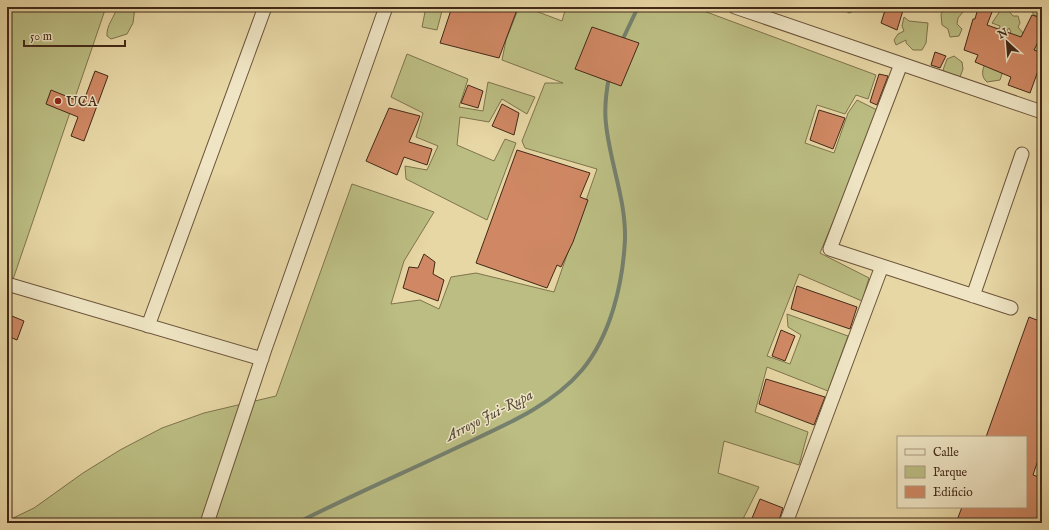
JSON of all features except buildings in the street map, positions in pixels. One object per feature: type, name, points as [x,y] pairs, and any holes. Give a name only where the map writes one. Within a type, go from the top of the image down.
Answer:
[{"type":"street","points":[[148,326],[265,7]]},
{"type":"street","points":[[207,523],[262,359],[386,7]]},
{"type":"street","points":[[735,7],[1042,112]]},
{"type":"street","points":[[901,64],[830,249],[1011,308]]},
{"type":"street","points":[[973,296],[1022,154]]},
{"type":"street","points":[[786,523],[882,266]]},
{"type":"street","points":[[7,284],[262,359]]},
{"type":"green space","points":[[7,7],[106,7],[7,297]]},
{"type":"green space","points":[[117,7],[135,7],[133,23],[127,34],[111,39],[107,36],[107,32]]},
{"type":"green space","points":[[426,7],[443,7],[437,30],[422,27]]},
{"type":"green space","points":[[519,7],[533,7],[533,10],[562,21],[566,7],[693,7],[876,75],[868,99],[856,95],[845,114],[817,105],[805,143],[834,153],[848,113],[857,100],[879,111],[820,253],[869,278],[862,301],[799,274],[767,356],[790,364],[801,335],[788,327],[787,314],[848,336],[828,391],[767,367],[755,412],[808,432],[799,465],[724,441],[718,473],[759,487],[741,523],[7,523],[7,521],[34,508],[83,473],[120,450],[162,428],[204,413],[276,396],[352,184],[434,212],[404,261],[391,304],[420,300],[439,309],[451,277],[476,273],[554,292],[597,169],[525,148],[522,141],[545,83],[563,83],[502,60],[506,40]]},
{"type":"green space","points":[[838,7],[858,7],[857,10],[849,13]]},
{"type":"green space","points":[[946,7],[967,7],[958,18],[957,24],[962,29],[959,36],[950,37],[948,29],[942,25],[941,14]]},
{"type":"green space","points":[[996,7],[1009,7],[1008,10],[1013,16],[1018,16],[1020,23],[1018,27],[1023,33],[1042,34],[1041,62],[1005,38],[1011,32],[1009,28],[1002,37],[997,33],[1000,26],[992,23],[1000,11]]},
{"type":"green space","points":[[1035,7],[1042,7],[1042,16],[1035,16],[1032,12]]},
{"type":"green space","points":[[904,17],[909,21],[928,23],[926,43],[922,50],[913,50],[906,43],[906,40],[896,45],[894,40],[898,34],[904,31],[902,26]]},
{"type":"green space","points":[[407,54],[468,79],[459,107],[483,111],[488,82],[535,97],[527,114],[502,99],[489,122],[460,117],[457,145],[494,161],[505,139],[516,143],[487,220],[406,179],[405,166],[427,170],[438,146],[416,137],[423,113],[391,97]]},
{"type":"green space","points":[[954,56],[962,62],[963,69],[960,77],[949,75],[943,70],[947,59]]},
{"type":"green space","points":[[985,64],[998,66],[1002,74],[1000,80],[987,82],[985,80],[983,69]]},
{"type":"waterway","name":"Arroyo Jui-Rupa","points":[[621,43],[638,7]]},
{"type":"waterway","name":"Arroyo Jui-Rupa","points":[[297,523],[522,416],[555,395],[582,370],[592,356],[601,341],[614,308],[622,273],[624,256],[625,224],[606,124],[605,112],[609,77]]},
{"type":"place","name":"UCA","points":[[58,101]]}]
